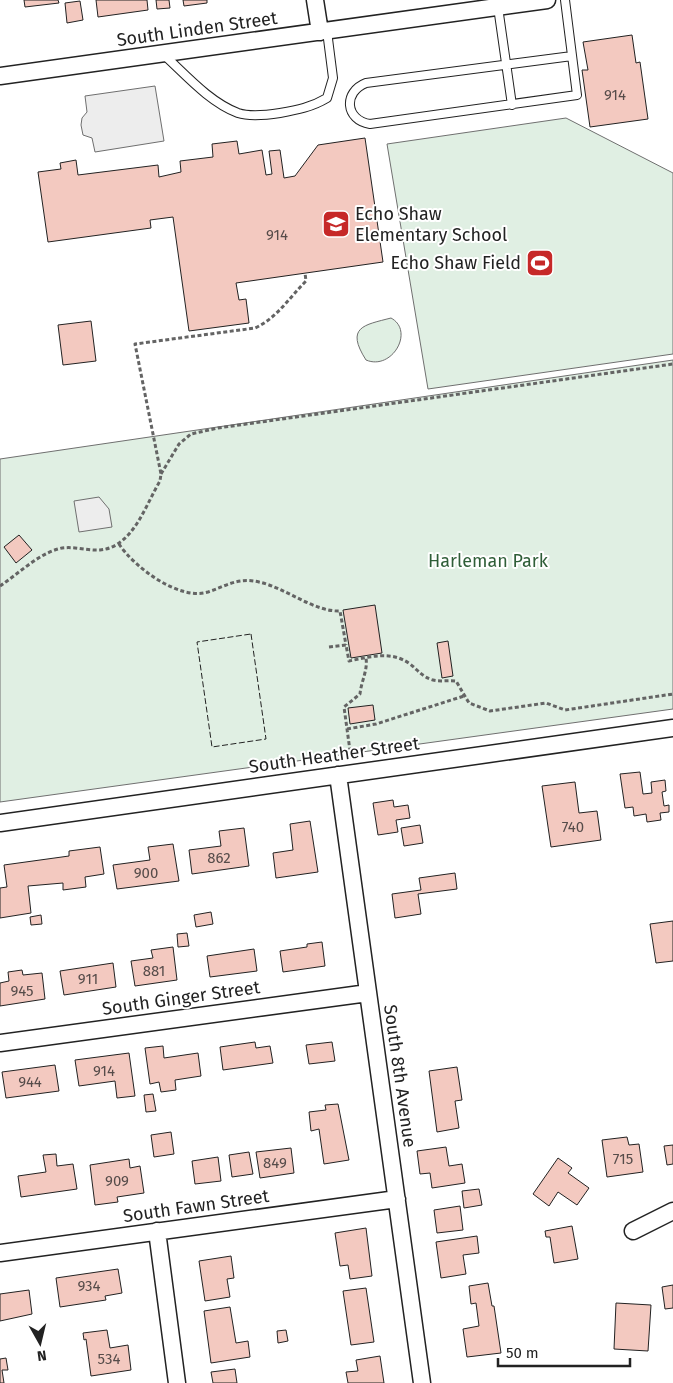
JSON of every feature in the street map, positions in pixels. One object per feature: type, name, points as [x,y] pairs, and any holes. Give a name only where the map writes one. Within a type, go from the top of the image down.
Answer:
[{"type":"street","points":[[316,0],[323,32]]},
{"type":"street","name":"South Linden Street","points":[[0,76],[547,0]]},
{"type":"street","name":"South Heather Street","points":[[0,823],[673,728]]},
{"type":"street","name":"South 8th Avenue","points":[[346,774],[368,993],[422,1383]]},
{"type":"street","name":"South Ginger Street","points":[[0,1043],[368,993]]},
{"type":"street","name":"South Fawn Street","points":[[0,1253],[396,1199]]},
{"type":"street","points":[[633,1231],[673,1211]]},
{"type":"street","points":[[156,1231],[177,1383]]},
{"type":"lane","points":[[565,0],[577,95],[370,124],[357,120],[350,109],[350,95],[354,90],[366,83],[572,56]]},
{"type":"lane","points":[[498,7],[512,104]]},
{"type":"lane","points":[[163,54],[194,83],[221,104],[239,113],[276,113],[300,110],[327,98],[333,78],[323,32]]},
{"type":"path","points":[[0,586],[49,552],[61,548],[101,550],[114,548],[134,527],[160,481],[161,474],[135,344],[255,328],[264,324],[280,310],[306,281],[305,273]]},
{"type":"path","points":[[161,474],[179,444],[190,434],[218,428],[673,364]]},
{"type":"path","points":[[119,544],[139,568],[186,593],[206,593],[238,580],[248,580],[278,588],[321,608],[340,611],[349,661],[384,655],[394,656],[407,662],[421,674],[433,680],[456,681],[469,703],[490,711],[546,703],[562,710],[673,694]]},
{"type":"path","points":[[329,647],[346,644]]},
{"type":"path","points":[[346,774],[344,707],[360,694],[366,658]]},
{"type":"path","points":[[346,730],[376,724],[464,696]]},
{"type":"green space","name":"Echo Shaw Field","points":[[566,118],[673,173],[673,354],[428,389],[387,144]]},
{"type":"green space","points":[[391,318],[398,324],[401,332],[397,348],[392,355],[384,360],[376,362],[366,360],[357,341],[360,329]]},
{"type":"green space","name":"Harleman Park","points":[[673,360],[673,709],[0,802],[0,459]]},
{"type":"shaded area","points":[[155,86],[164,141],[95,152],[92,138],[83,135],[81,125],[82,118],[87,112],[85,96]]},
{"type":"shaded area","points":[[99,497],[109,509],[112,527],[79,532],[74,501]]},
{"type":"building","points":[[24,0],[58,0],[59,3],[25,7]]},
{"type":"building","points":[[96,0],[147,0],[148,10],[98,17]]},
{"type":"building","points":[[156,0],[169,0],[170,8],[157,9]]},
{"type":"building","points":[[183,0],[207,0],[207,3],[184,6]]},
{"type":"building","points":[[80,1],[83,20],[67,23],[65,3]]},
{"type":"building","points":[[632,35],[636,63],[640,62],[648,119],[590,127],[582,70],[588,70],[583,42]]},
{"type":"building","points":[[365,138],[383,262],[236,283],[239,300],[246,299],[249,323],[189,331],[173,217],[150,220],[151,228],[48,242],[38,172],[61,169],[60,163],[76,160],[78,175],[158,165],[159,177],[181,172],[180,161],[213,157],[212,144],[237,141],[239,154],[262,150],[266,175],[272,174],[269,151],[280,150],[284,178],[295,176],[318,145]]},
{"type":"building","points":[[91,321],[96,361],[63,365],[58,325]]},
{"type":"building","points":[[19,535],[32,550],[16,563],[4,547]]},
{"type":"building","points":[[375,605],[382,653],[351,658],[343,610]]},
{"type":"building","points":[[448,641],[453,676],[442,678],[437,643]]},
{"type":"building","points":[[373,705],[375,720],[350,724],[348,708]]},
{"type":"building","points":[[640,772],[643,794],[652,793],[651,782],[665,780],[666,791],[662,792],[664,806],[669,805],[669,812],[660,813],[661,820],[647,822],[646,814],[634,816],[633,807],[625,808],[620,774]]},
{"type":"building","points":[[575,782],[579,813],[597,811],[601,840],[551,847],[542,786]]},
{"type":"building","points":[[393,800],[394,807],[408,805],[410,818],[396,820],[398,832],[378,835],[373,803]]},
{"type":"building","points":[[310,821],[318,872],[276,878],[273,853],[293,850],[290,824]]},
{"type":"building","points":[[420,825],[423,843],[404,846],[401,828]]},
{"type":"building","points":[[244,828],[249,866],[192,874],[189,850],[221,846],[219,831]]},
{"type":"building","points":[[173,844],[179,881],[117,889],[113,865],[150,860],[148,847]]},
{"type":"building","points":[[100,847],[104,874],[85,877],[86,887],[63,890],[63,883],[28,886],[31,913],[0,918],[0,888],[7,887],[4,865],[69,856],[69,851]]},
{"type":"building","points":[[455,873],[457,889],[418,894],[421,914],[395,918],[392,894],[421,890],[419,878]]},
{"type":"building","points":[[211,912],[213,924],[196,927],[194,915]]},
{"type":"building","points":[[41,915],[42,924],[31,925],[30,917]]},
{"type":"building","points":[[673,921],[673,961],[656,963],[650,924]]},
{"type":"building","points":[[187,933],[189,946],[178,947],[177,934]]},
{"type":"building","points":[[322,942],[325,966],[283,972],[280,951],[307,947],[307,944]]},
{"type":"building","points":[[173,947],[177,980],[135,986],[131,961],[153,958],[151,950]]},
{"type":"building","points":[[254,949],[257,971],[210,977],[207,956]]},
{"type":"building","points":[[113,963],[116,987],[64,995],[60,971]]},
{"type":"building","points":[[22,970],[23,975],[42,973],[45,999],[0,1006],[0,983],[9,981],[8,972]]},
{"type":"building","points":[[255,1042],[256,1048],[270,1046],[273,1063],[223,1070],[220,1047]]},
{"type":"building","points":[[332,1042],[335,1061],[309,1064],[306,1045]]},
{"type":"building","points":[[163,1046],[164,1058],[198,1053],[201,1076],[175,1080],[176,1090],[161,1092],[159,1082],[150,1084],[145,1048]]},
{"type":"building","points":[[129,1053],[135,1096],[117,1098],[115,1081],[79,1086],[75,1060]]},
{"type":"building","points":[[55,1065],[59,1091],[6,1098],[2,1072]]},
{"type":"building","points":[[457,1067],[462,1100],[455,1101],[459,1128],[437,1132],[429,1071]]},
{"type":"building","points":[[153,1094],[156,1111],[146,1112],[144,1095]]},
{"type":"building","points":[[338,1104],[349,1160],[324,1164],[319,1129],[311,1131],[309,1112],[326,1110],[325,1105]]},
{"type":"building","points":[[171,1132],[174,1154],[154,1157],[151,1135]]},
{"type":"building","points":[[627,1137],[629,1145],[639,1144],[643,1172],[607,1177],[602,1140]]},
{"type":"building","points":[[673,1145],[673,1164],[667,1165],[664,1146]]},
{"type":"building","points":[[446,1147],[449,1166],[462,1164],[465,1183],[432,1188],[430,1173],[420,1174],[417,1151]]},
{"type":"building","points":[[291,1148],[294,1173],[260,1178],[256,1152]]},
{"type":"building","points":[[249,1152],[253,1174],[232,1177],[229,1155]]},
{"type":"building","points":[[56,1154],[57,1166],[73,1164],[77,1189],[21,1197],[18,1176],[46,1172],[43,1155]]},
{"type":"building","points":[[218,1157],[221,1181],[195,1184],[192,1161]]},
{"type":"building","points":[[558,1158],[572,1168],[568,1173],[589,1188],[577,1205],[558,1192],[549,1206],[533,1194]]},
{"type":"building","points":[[129,1159],[130,1168],[140,1166],[144,1193],[117,1197],[118,1202],[95,1205],[90,1165]]},
{"type":"building","points":[[479,1189],[482,1205],[464,1208],[462,1191]]},
{"type":"building","points":[[460,1206],[463,1230],[437,1233],[434,1210]]},
{"type":"building","points":[[572,1226],[578,1259],[554,1263],[550,1237],[546,1237],[545,1231]]},
{"type":"building","points":[[366,1228],[372,1276],[350,1279],[348,1265],[340,1266],[335,1233]]},
{"type":"building","points":[[477,1236],[479,1253],[463,1255],[466,1274],[441,1278],[436,1242]]},
{"type":"building","points":[[231,1256],[234,1278],[227,1279],[230,1297],[205,1301],[199,1261]]},
{"type":"building","points":[[118,1269],[122,1293],[105,1296],[106,1300],[60,1307],[56,1278]]},
{"type":"building","points":[[488,1283],[492,1306],[494,1306],[501,1353],[467,1357],[463,1329],[479,1326],[476,1303],[471,1304],[469,1286]]},
{"type":"building","points":[[673,1285],[673,1308],[665,1309],[662,1287]]},
{"type":"building","points":[[366,1288],[374,1342],[351,1345],[343,1291]]},
{"type":"building","points":[[29,1290],[32,1314],[0,1321],[0,1294]]},
{"type":"building","points":[[616,1303],[651,1305],[648,1351],[614,1349]]},
{"type":"building","points":[[230,1307],[236,1343],[248,1341],[250,1357],[211,1363],[204,1311]]},
{"type":"building","points":[[107,1330],[110,1348],[128,1345],[131,1370],[91,1376],[86,1339],[84,1340],[83,1333]]},
{"type":"building","points":[[286,1330],[288,1341],[278,1343],[277,1331]]},
{"type":"building","points":[[380,1356],[384,1383],[348,1383],[346,1372],[358,1371],[356,1360]]},
{"type":"building","points":[[6,1358],[8,1370],[2,1370],[4,1383],[0,1383],[0,1359]]},
{"type":"building","points":[[235,1369],[237,1383],[213,1383],[211,1372]]},
{"type":"fence","points":[[251,634],[266,739],[212,747],[197,642],[251,634]]},
{"type":"place","name":"Echo Shaw Elementary School","points":[[336,224]]},
{"type":"place","name":"Echo Shaw Field","points":[[540,263]]}]
